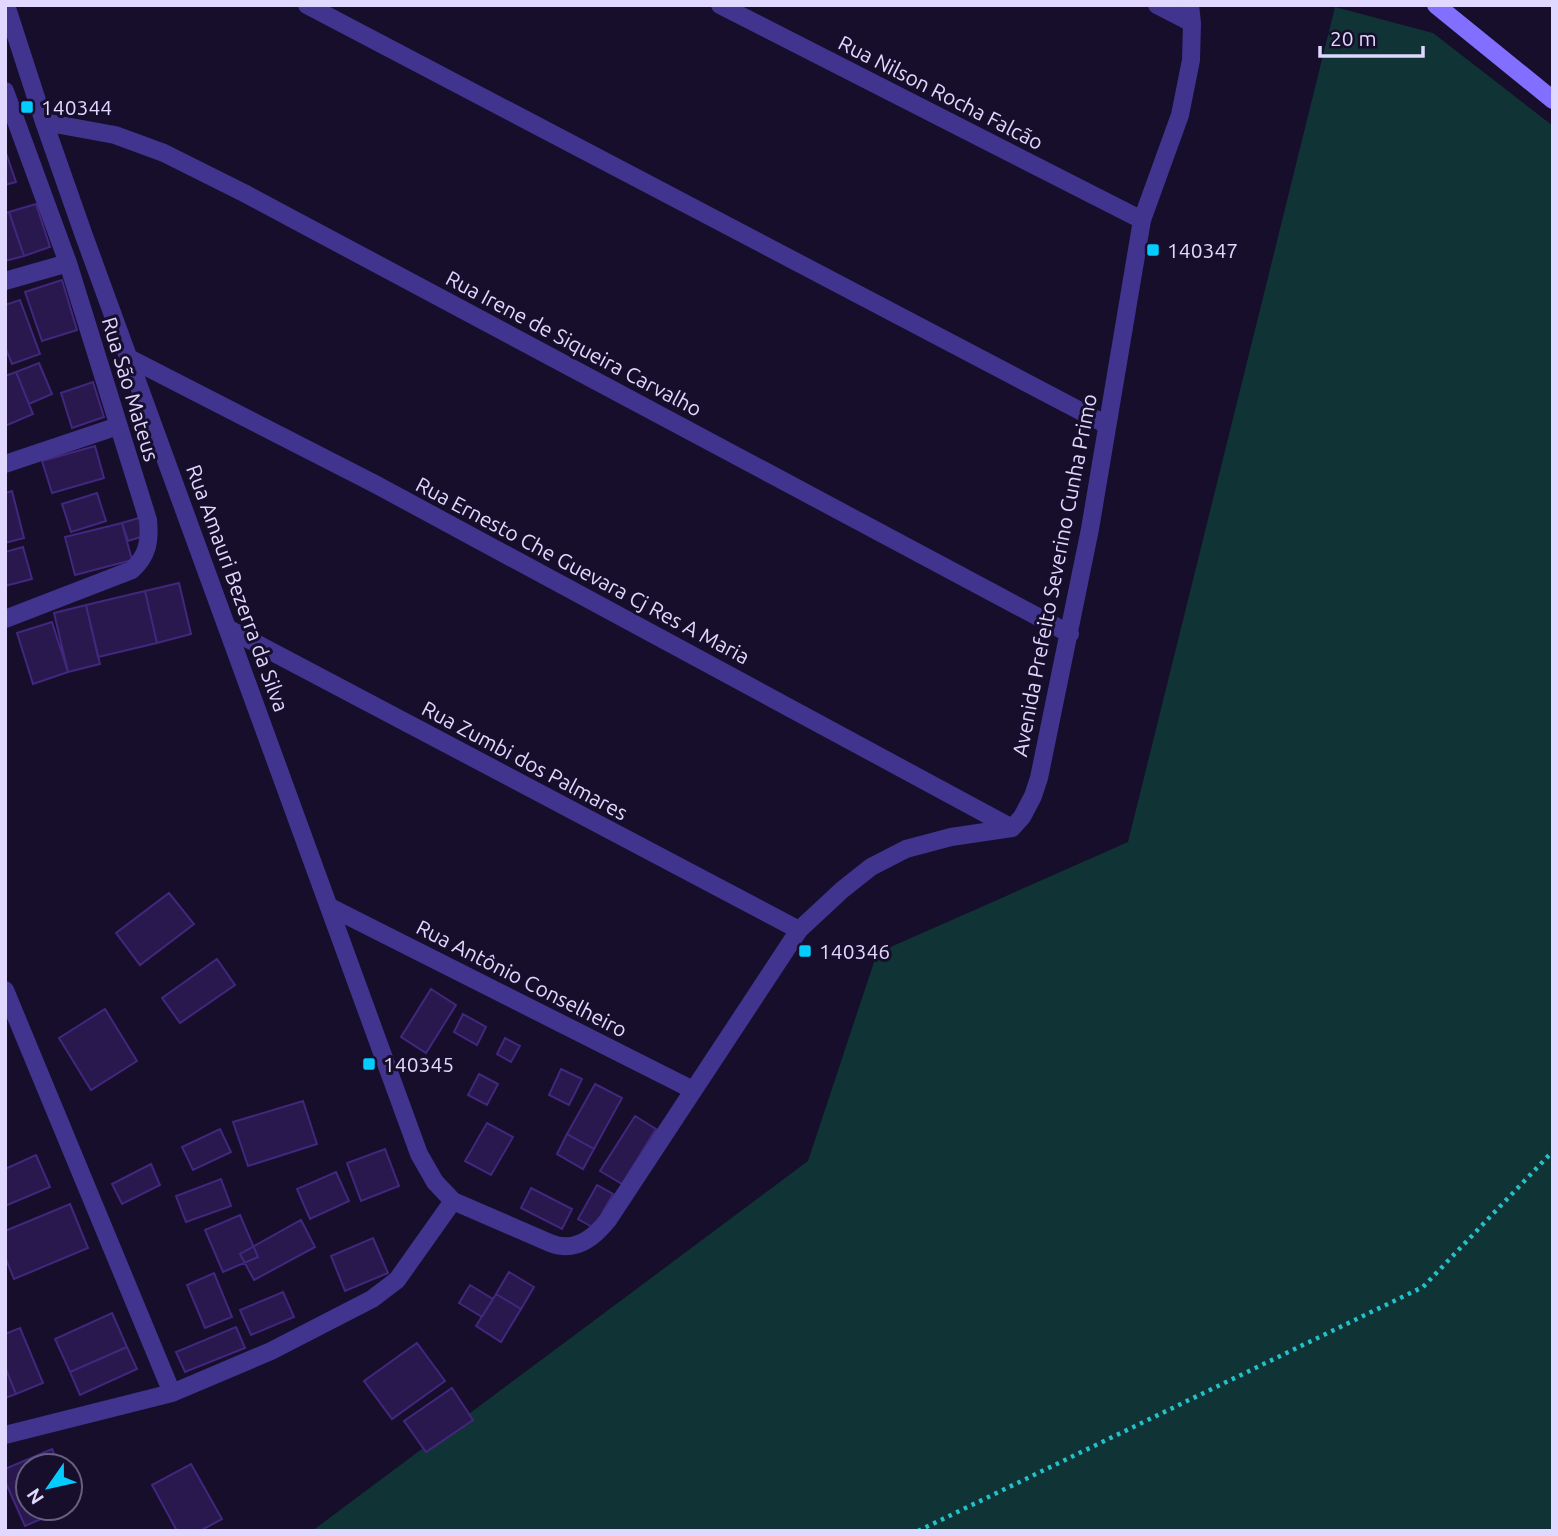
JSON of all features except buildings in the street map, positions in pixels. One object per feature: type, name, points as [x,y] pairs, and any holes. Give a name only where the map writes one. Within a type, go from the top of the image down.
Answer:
[{"type":"street","name":"Rua Amauri Bezerra da Silva","points":[[6,5],[44,122],[419,1154],[435,1182],[453,1200]]},
{"type":"street","points":[[307,5],[1107,425]]},
{"type":"street","name":"Rua Nilson Rocha Falcão","points":[[720,5],[1142,220]]},
{"type":"street","points":[[1157,5],[1191,14]]},
{"type":"street","points":[[1436,5],[1553,100]]},
{"type":"street","name":"Avenida Prefeito Severino Cunha Primo","points":[[1012,828],[1022,817],[1039,778],[1090,529],[1142,220],[1180,116],[1191,60],[1191,14]]},
{"type":"street","name":"Rua São Mateus","points":[[5,91],[9,119],[68,263],[148,520],[147,551],[142,561],[132,570],[5,619]]},
{"type":"street","name":"Rua Irene de Siqueira Carvalho","points":[[44,122],[115,135],[164,153],[221,181],[1070,634]]},
{"type":"street","points":[[5,281],[68,263]]},
{"type":"street","name":"Rua Ernesto Che Guevara Cj Res A Maria","points":[[129,358],[375,484],[1012,828]]},
{"type":"street","points":[[5,464],[118,426]]},
{"type":"street","name":"Rua Zumbi dos Palmares","points":[[229,629],[799,930]]},
{"type":"street","points":[[5,1435],[172,1393],[271,1351],[385,1291],[410,1262],[453,1200],[558,1247],[566,1248],[588,1240],[608,1220],[799,930],[871,867],[906,849],[951,837],[1012,828]]},
{"type":"street","name":"Rua Antônio Conselheiro","points":[[330,907],[694,1090]]},
{"type":"street","points":[[5,990],[172,1393]]},
{"type":"path","points":[[918,1531],[1423,1287],[1553,1151]]},
{"type":"green space","points":[[1335,7],[1433,33],[1553,126],[1553,1531],[312,1531],[808,1161],[877,953],[1128,842]]},
{"type":"place","name":"140344","points":[[27,107]]},
{"type":"place","name":"140347","points":[[1153,250]]},
{"type":"place","name":"140346","points":[[805,951]]},
{"type":"place","name":"140345","points":[[369,1064]]}]
